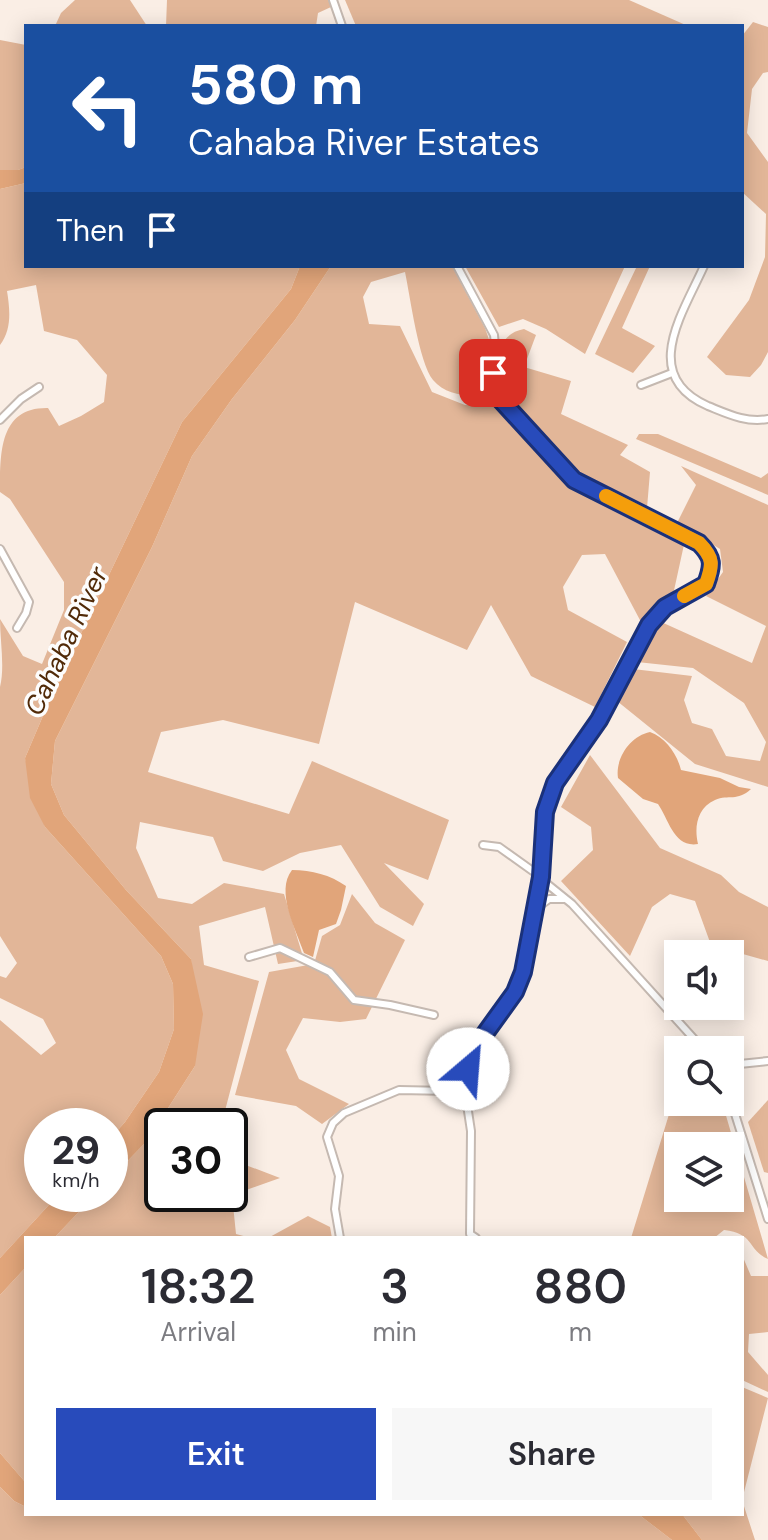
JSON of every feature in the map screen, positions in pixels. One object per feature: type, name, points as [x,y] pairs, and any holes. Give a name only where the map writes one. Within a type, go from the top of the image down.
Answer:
[{"type":"street","points":[[333,0],[341,24]]},
{"type":"street","points":[[458,268],[494,335],[493,373],[498,397],[574,480],[699,543],[710,554],[713,565],[706,584],[665,607],[649,625],[599,720],[555,783],[545,812],[541,878],[519,984],[471,1053],[464,1085],[471,1131],[470,1234],[473,1236]]},
{"type":"street","points":[[703,268],[674,331],[669,357],[672,373],[688,394],[702,403],[742,419],[768,419]]},
{"type":"street","points":[[641,385],[672,373]]},
{"type":"street","points":[[0,420],[39,387]]},
{"type":"street","points":[[0,549],[29,602],[17,628]]},
{"type":"street","points":[[483,845],[499,847],[572,904],[691,1036]]},
{"type":"street","points":[[535,909],[549,899],[565,899]]},
{"type":"street","points":[[249,957],[280,948],[330,972],[354,1000],[434,1015]]},
{"type":"street","points":[[744,1064],[768,1061]]},
{"type":"street","points":[[340,1236],[335,1209],[339,1176],[327,1137],[333,1123],[344,1113],[399,1090],[450,1091],[464,1085]]},
{"type":"street","points":[[736,1116],[768,1219]]},
{"type":"shaded area","points":[[75,0],[130,0],[146,24],[56,24],[61,13]]},
{"type":"shaded area","points":[[167,0],[329,0],[331,7],[318,13],[316,24],[166,24]]},
{"type":"shaded area","points":[[345,0],[629,0],[683,24],[355,24]]},
{"type":"shaded area","points":[[753,22],[768,27],[768,72],[763,73],[752,89],[747,133],[768,162],[768,352],[750,377],[726,375],[707,357],[749,300],[765,257],[766,214],[744,194],[744,33]]},
{"type":"shaded area","points":[[0,40],[24,45],[24,168],[0,170]]},
{"type":"shaded area","points":[[24,168],[24,183],[0,189],[0,170]]},
{"type":"shaded area","points":[[24,183],[24,268],[299,268],[291,289],[182,422],[54,690],[25,758],[45,827],[161,956],[173,984],[174,1029],[159,1072],[128,1118],[128,1108],[24,1108],[24,1212],[42,1212],[0,1258],[0,1020],[41,1055],[56,1043],[43,1019],[0,998],[0,976],[6,978],[17,963],[0,936],[0,619],[23,656],[42,664],[64,610],[64,582],[10,499],[0,492],[1,461],[6,434],[20,415],[48,408],[59,426],[81,416],[104,402],[107,375],[77,340],[44,331],[36,285],[7,291],[8,326],[0,345],[0,189]]},
{"type":"shaded area","points":[[299,268],[330,268],[295,320],[232,399],[192,456],[152,547],[55,741],[51,784],[64,815],[126,890],[191,959],[203,1014],[195,1066],[168,1108],[144,1108],[144,1144],[128,1161],[128,1118],[159,1072],[174,1029],[173,984],[161,956],[45,827],[30,798],[25,758],[54,690],[182,422],[291,289]]},
{"type":"shaded area","points":[[330,268],[453,268],[485,328],[492,348],[489,374],[492,394],[453,393],[433,380],[419,345],[405,272],[371,282],[363,297],[369,324],[400,326],[432,392],[465,405],[498,402],[569,484],[685,540],[673,595],[641,622],[605,554],[582,555],[563,587],[568,610],[627,642],[595,707],[531,676],[491,605],[467,650],[355,602],[319,744],[223,720],[161,732],[148,772],[289,814],[312,761],[449,820],[428,880],[384,863],[424,904],[413,926],[380,907],[341,845],[300,853],[263,871],[223,861],[213,837],[140,822],[136,848],[158,898],[192,904],[224,883],[284,894],[304,960],[278,964],[265,907],[199,926],[204,965],[259,981],[226,1108],[168,1108],[195,1066],[191,959],[126,890],[64,815],[51,784],[55,741],[152,547],[192,456],[232,399],[295,320]]},
{"type":"shaded area","points":[[466,268],[624,268],[585,354],[546,329],[523,319],[499,327]]},
{"type":"shaded area","points":[[636,268],[649,268],[622,328],[655,346],[633,373],[595,354]]},
{"type":"shaded area","points":[[524,329],[536,335],[524,367],[571,381],[561,414],[628,445],[620,455],[650,472],[647,508],[577,475],[508,399],[500,379],[498,357],[506,339]]},
{"type":"shaded area","points":[[639,434],[658,434],[761,478],[768,473],[768,495],[636,439]]},
{"type":"shaded area","points":[[681,466],[768,505],[768,787],[695,764],[617,701],[633,669],[692,676],[684,700],[692,723],[712,729],[726,756],[760,761],[766,742],[744,703],[693,668],[637,662],[659,621],[752,663],[766,626],[706,596],[723,572],[720,549],[677,523],[696,485]]},
{"type":"shaded area","points":[[650,732],[670,747],[681,770],[720,778],[751,789],[737,797],[715,800],[704,808],[696,831],[698,844],[683,842],[673,832],[658,804],[643,799],[618,778],[619,763],[625,749],[636,738]]},
{"type":"shaded area","points":[[590,755],[660,848],[721,875],[739,892],[768,907],[768,961],[744,954],[744,940],[709,940],[695,901],[670,894],[652,907],[630,956],[561,881],[593,850],[591,827],[561,807]]},
{"type":"shaded area","points":[[292,870],[320,874],[346,886],[336,924],[319,930],[313,957],[304,953],[286,899],[287,879]]},
{"type":"shaded area","points":[[352,894],[375,923],[405,940],[366,1019],[340,1022],[303,1018],[286,1050],[299,1079],[349,1104],[322,1124],[296,1106],[235,1095],[269,972],[314,964],[322,936],[340,925]]},
{"type":"shaded area","points":[[768,1100],[768,1173],[764,1172],[748,1122]]},
{"type":"shaded area","points":[[668,1116],[726,1116],[731,1132],[664,1132],[664,1212],[744,1212],[744,1177],[768,1259],[756,1251],[744,1236],[724,1230],[716,1236],[632,1236]]},
{"type":"shaded area","points":[[144,1144],[144,1212],[234,1212],[236,1234],[244,1236],[56,1236],[79,1212],[128,1212],[128,1161]]},
{"type":"shaded area","points":[[248,1166],[280,1178],[248,1189]]},
{"type":"shaded area","points":[[42,1212],[79,1212],[56,1236],[24,1236],[24,1269],[0,1295],[0,1258]]},
{"type":"shaded area","points":[[308,1216],[330,1227],[332,1236],[272,1236]]},
{"type":"shaded area","points":[[744,1260],[751,1276],[768,1276],[768,1332],[749,1334],[748,1352],[768,1375],[768,1392],[744,1381]]},
{"type":"shaded area","points":[[24,1269],[24,1481],[0,1453],[0,1295]]},
{"type":"shaded area","points":[[744,1388],[768,1398],[744,1492]]},
{"type":"shaded area","points":[[0,1453],[24,1481],[24,1506],[0,1487]]},
{"type":"shaded area","points":[[0,1487],[24,1506],[24,1516],[641,1516],[672,1540],[0,1540]]},
{"type":"shaded area","points":[[744,1506],[755,1540],[702,1540],[684,1516],[744,1516]]},
{"type":"shaded area","points":[[641,1516],[684,1516],[702,1540],[672,1540]]},
{"type":"slow traffic","points":[[606,496],[699,543],[710,554],[713,565],[706,584],[684,596]]},
{"type":"route","points":[[468,1069],[471,1053],[515,992],[523,972],[541,877],[545,812],[555,783],[599,720],[649,625],[665,607],[706,584],[713,565],[710,554],[699,543],[574,480],[498,397],[493,373]]},
{"type":"water label","name":"Cahaba River","points":[[66,641]]}]
